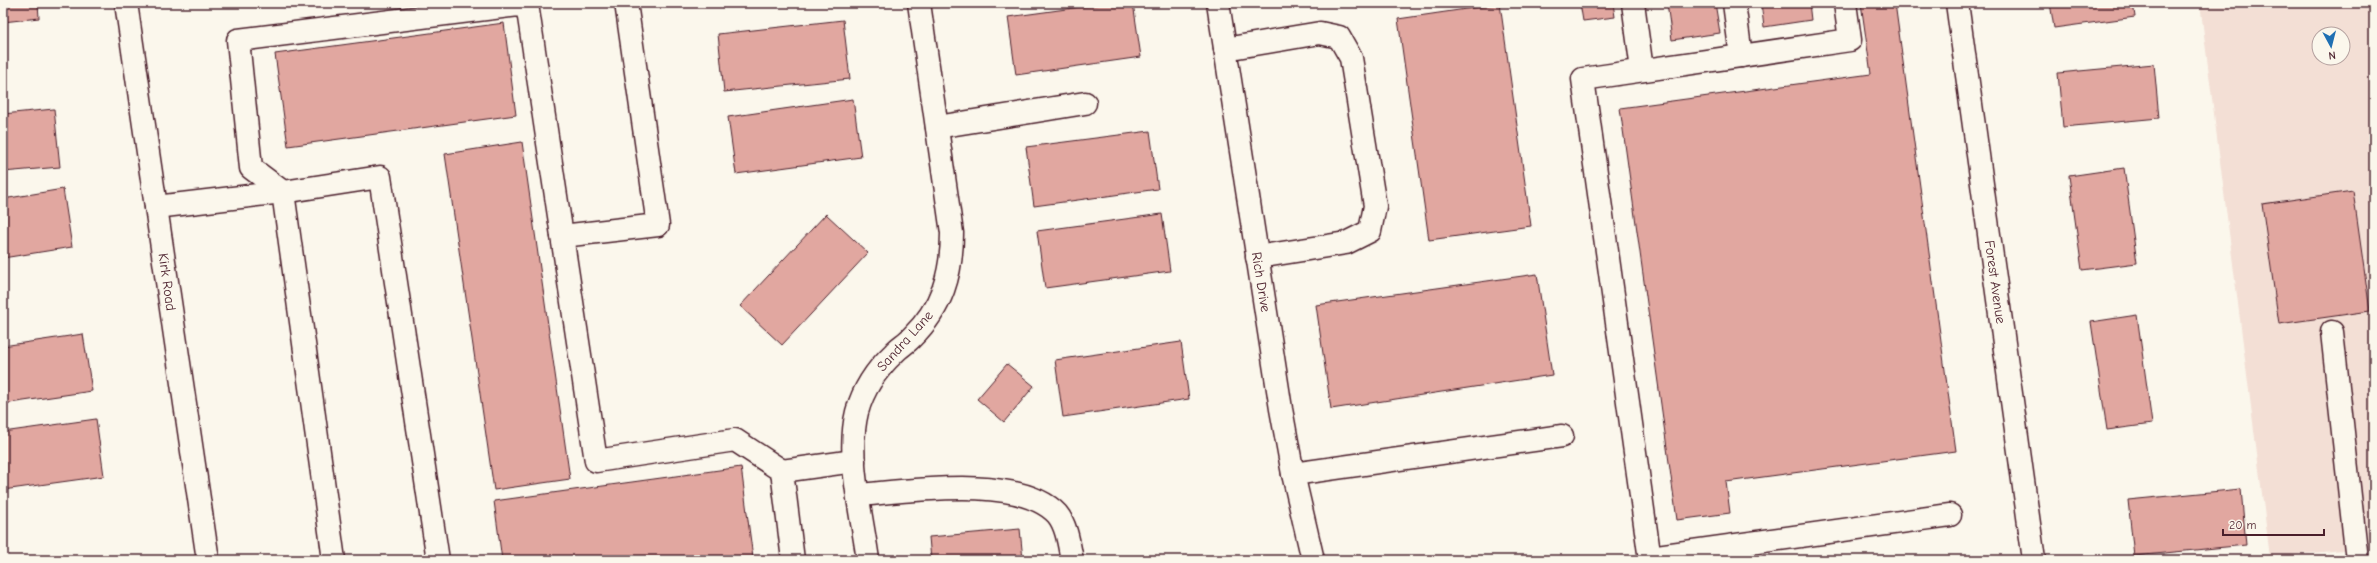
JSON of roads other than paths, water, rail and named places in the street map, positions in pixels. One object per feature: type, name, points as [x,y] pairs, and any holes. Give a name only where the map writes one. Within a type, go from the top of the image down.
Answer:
[{"type":"street","name":"Kirk Road","points":[[126,3],[208,560]]},
{"type":"street","points":[[562,236],[658,226],[626,3]]},
{"type":"street","name":"Sandra Lane","points":[[868,560],[854,461],[855,427],[858,412],[866,390],[878,370],[927,320],[940,301],[948,279],[952,256],[952,233],[919,3]]},
{"type":"street","name":"Rich Drive","points":[[1218,3],[1257,257],[1293,474],[1313,560]]},
{"type":"street","points":[[1633,3],[1642,70]]},
{"type":"street","points":[[1734,3],[1741,56]]},
{"type":"street","points":[[1845,3],[1850,40],[1583,79],[1650,558],[1950,516]]},
{"type":"street","name":"Forest Avenue","points":[[1957,3],[2034,560]]},
{"type":"street","points":[[334,560],[283,192],[251,168],[238,40],[533,4],[562,236],[596,461],[735,440],[782,471],[854,461]]},
{"type":"street","points":[[1225,49],[1320,33],[1339,37],[1351,58],[1375,206],[1370,231],[1346,243],[1257,257]]},
{"type":"street","points":[[936,127],[1085,103]]},
{"type":"street","points":[[156,206],[283,192],[380,177],[438,560]]},
{"type":"street","points":[[2332,332],[2358,560]]},
{"type":"street","points":[[1293,474],[1562,436]]},
{"type":"street","points":[[782,471],[793,560]]},
{"type":"street","points":[[859,495],[965,488],[1022,494],[1036,498],[1057,515],[1068,537],[1072,560]]}]
